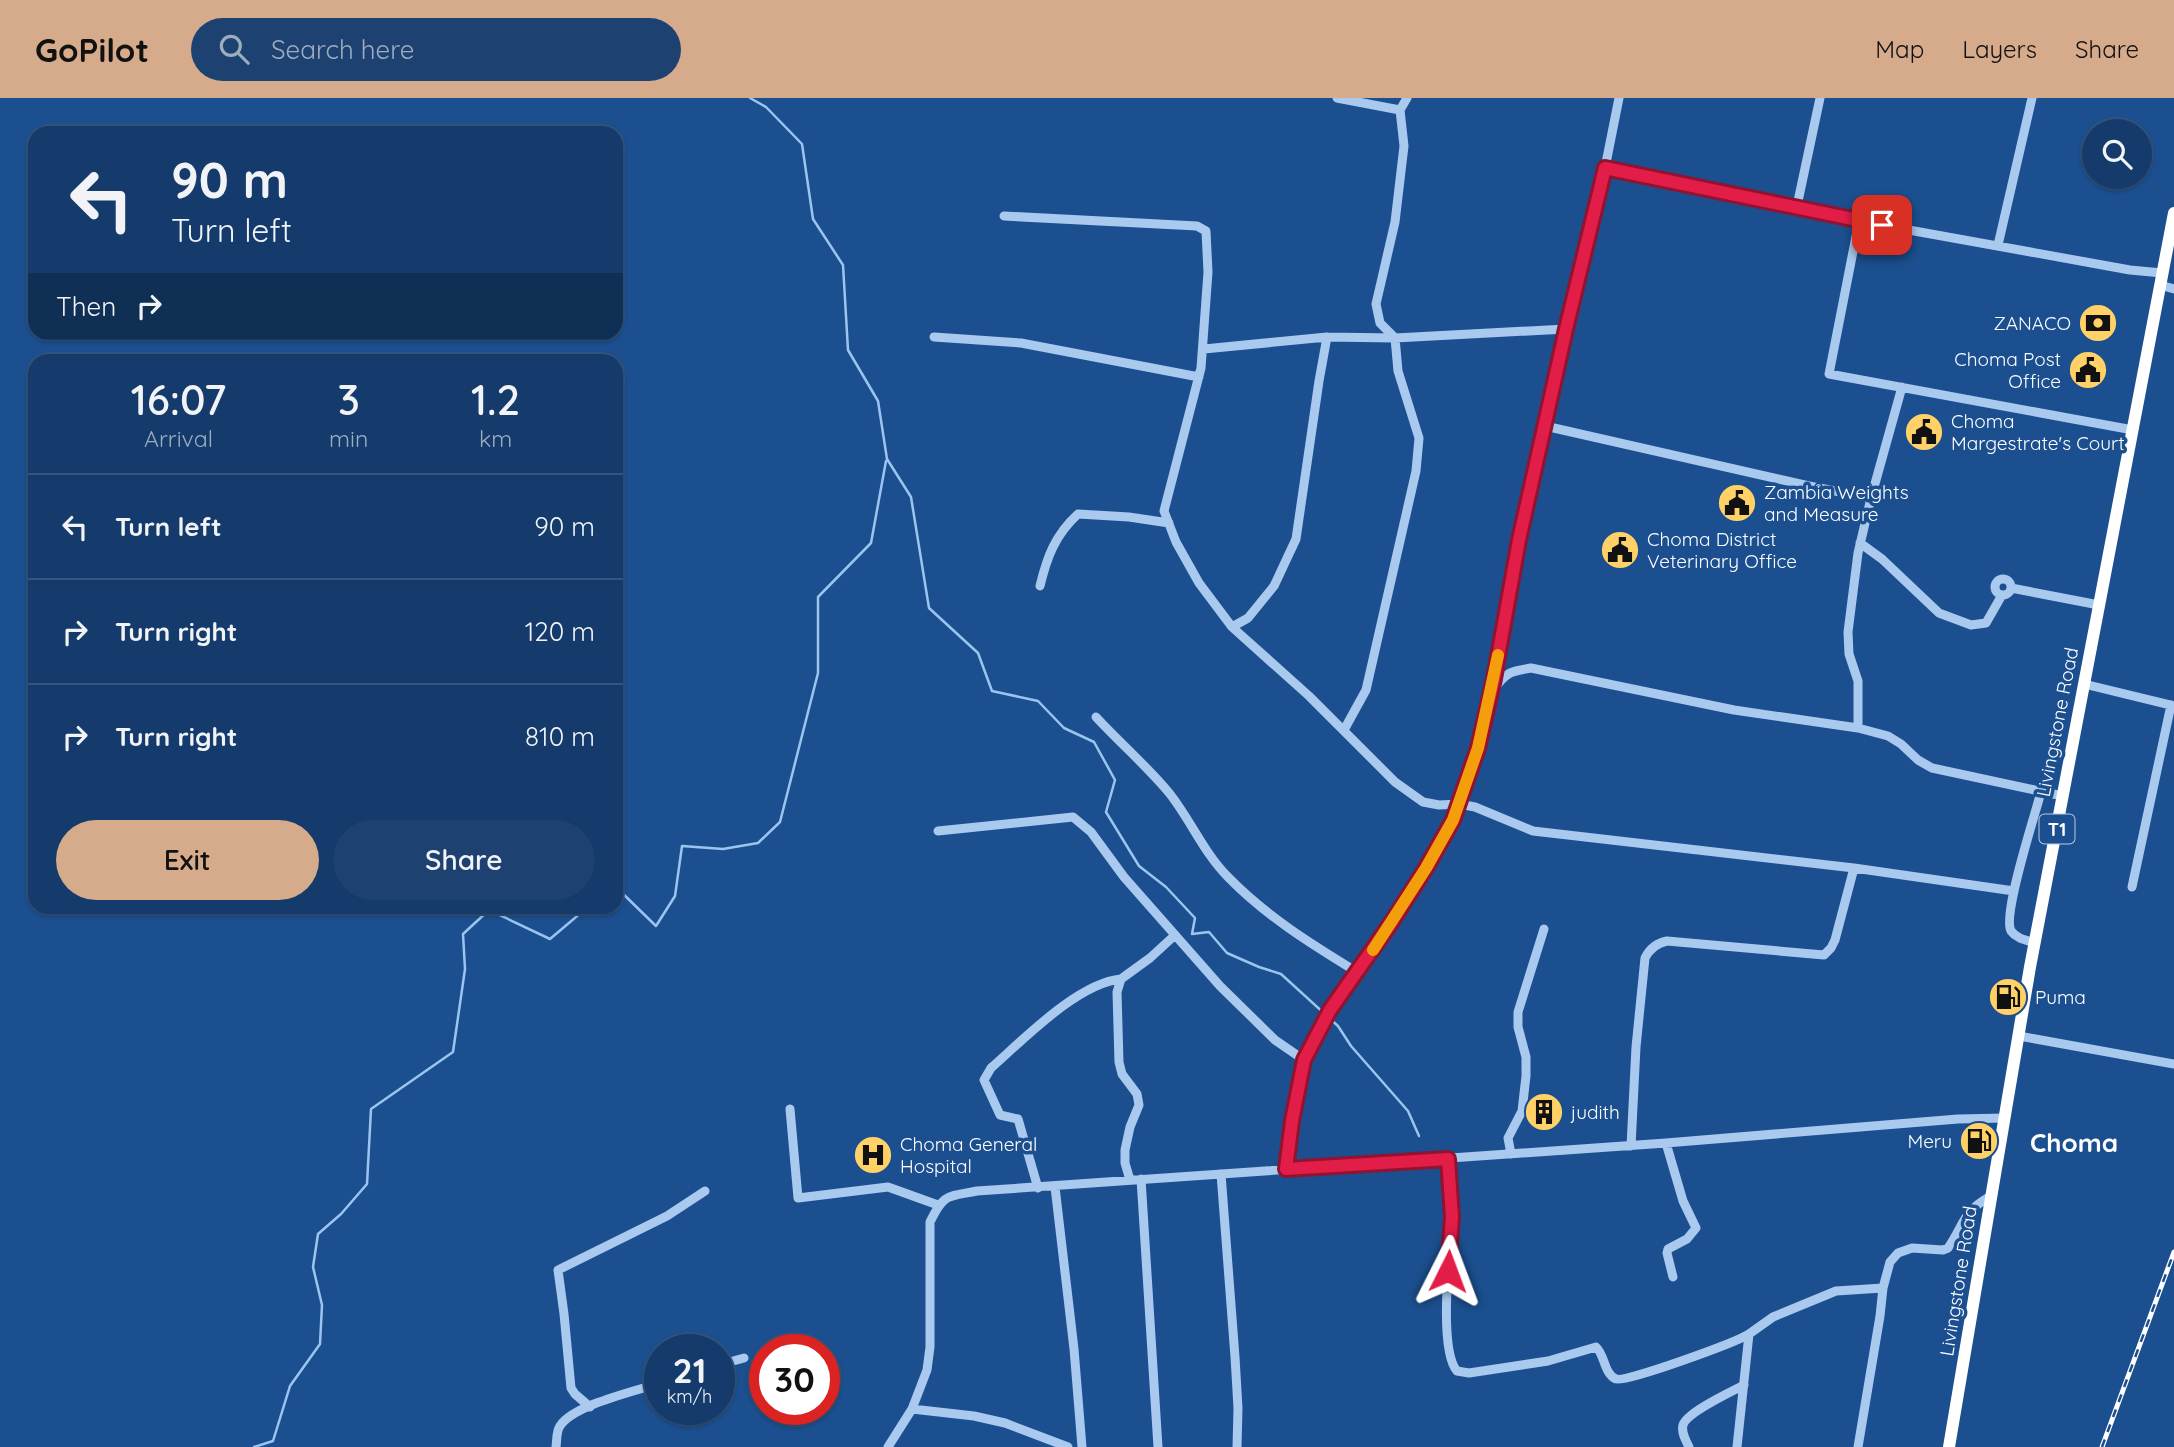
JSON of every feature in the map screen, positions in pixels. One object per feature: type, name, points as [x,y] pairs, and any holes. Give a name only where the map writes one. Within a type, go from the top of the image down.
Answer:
[{"type":"highway","name":"Livingstone Road","points":[[1950,1447],[2035,943],[2174,213]]},
{"type":"street","points":[[1337,98],[1400,110]]},
{"type":"street","points":[[1344,730],[1366,690],[1416,471],[1419,438],[1398,371],[1395,338],[1380,323],[1376,304],[1395,222],[1404,146],[1400,110],[1407,98]]},
{"type":"street","points":[[1286,1169],[1304,1060],[1330,1010],[1391,923],[1453,820],[1478,748],[1519,540],[1619,98]]},
{"type":"street","points":[[1797,206],[1821,98]]},
{"type":"street","points":[[1998,245],[2032,98]]},
{"type":"street","points":[[1605,168],[1859,221],[2130,270],[2161,279],[2174,289]]},
{"type":"street","points":[[1004,216],[1197,226],[1206,231],[1208,272],[1204,349],[1164,510],[1176,542],[1199,583],[1232,627],[1309,696],[1395,782],[1423,802],[1475,807],[1533,831],[1854,868],[2014,891]]},
{"type":"street","points":[[1859,221],[1829,374],[2133,430]]},
{"type":"street","points":[[1204,349],[1327,337],[1395,338],[1566,329]]},
{"type":"street","points":[[934,337],[1021,343],[1199,377]]},
{"type":"street","points":[[1232,627],[1248,618],[1274,586],[1296,539],[1327,337]]},
{"type":"street","points":[[1858,728],[1858,681],[1848,645],[1860,543],[1902,387]]},
{"type":"street","points":[[1545,426],[1871,498]]},
{"type":"street","points":[[1040,586],[1052,548],[1064,527],[1078,514],[1169,523]]},
{"type":"street","points":[[1860,543],[1882,559],[1939,613],[1971,625],[1986,623],[2007,592],[2099,605]]},
{"type":"street","points":[[1490,695],[1501,679],[1511,671],[1531,668],[1734,710],[1858,728],[1888,736],[1901,744],[1918,761],[1932,768],[2063,796]]},
{"type":"street","points":[[2084,684],[2173,706],[2132,887]]},
{"type":"street","points":[[1096,717],[1170,794],[1216,864],[1238,887],[1309,943],[1357,972]]},
{"type":"street","points":[[2035,943],[2017,938],[2009,928],[2009,915],[2041,792]]},
{"type":"street","points":[[938,831],[1073,817],[1091,832],[1124,877],[1220,986],[1275,1040],[1304,1060]]},
{"type":"street","points":[[1631,1146],[1637,1036],[1645,958],[1648,952],[1658,943],[1667,941],[1824,955],[1835,940],[1854,868]]},
{"type":"street","points":[[1511,1154],[1508,1138],[1522,1111],[1526,1076],[1526,1057],[1518,1027],[1518,1012],[1544,929]]},
{"type":"street","points":[[1130,1180],[1125,1163],[1125,1150],[1139,1105],[1137,1094],[1122,1074],[1119,1062],[1118,985],[1121,979],[1174,936]]},
{"type":"street","points":[[1038,1188],[1017,1119],[1000,1115],[984,1080],[991,1068],[1062,1007],[1107,981],[1121,979]]},
{"type":"street","points":[[2019,1036],[2174,1063]]},
{"type":"street","points":[[790,1109],[798,1198],[888,1188],[938,1205]]},
{"type":"street","points":[[888,1447],[912,1409],[927,1370],[930,1347],[930,1222],[938,1205],[946,1197],[977,1191],[1631,1146],[1958,1119],[2005,1118]]},
{"type":"street","points":[[1666,1143],[1677,1183],[1696,1228],[1687,1239],[1668,1250],[1673,1277]]},
{"type":"street","points":[[1448,1159],[1452,1217],[1447,1321],[1449,1359],[1457,1371],[1469,1373],[1548,1361],[1596,1347],[1612,1377],[1621,1380],[1664,1368],[1749,1334],[1773,1317],[1836,1291],[1883,1288]]},
{"type":"street","points":[[1221,1174],[1238,1408],[1237,1447]]},
{"type":"street","points":[[1141,1179],[1158,1447]]},
{"type":"street","points":[[1055,1187],[1074,1349],[1082,1447]]},
{"type":"street","points":[[590,1406],[571,1388],[558,1270],[667,1216],[705,1191]]},
{"type":"street","points":[[1858,1447],[1883,1288],[1890,1262],[1898,1253],[1912,1248],[1948,1248],[1965,1216],[1992,1196]]},
{"type":"street","points":[[1737,1447],[1749,1334]]},
{"type":"street","points":[[735,1361],[744,1358]]},
{"type":"street","points":[[1689,1447],[1683,1429],[1685,1421],[1744,1385]]},
{"type":"street","points":[[556,1447],[562,1423],[578,1412],[644,1388]]},
{"type":"street","points":[[912,1409],[984,1418],[1068,1447]]},
{"type":"waterway","points":[[750,98],[766,107],[802,144],[813,219],[843,265],[848,350],[878,401],[887,459],[911,497],[929,608],[978,653],[992,691],[1038,701],[1064,728],[1094,742],[1115,780],[1106,812],[1139,866],[1166,887],[1195,918],[1192,934],[1209,932],[1227,953],[1281,974],[1338,1026],[1351,1046],[1408,1111],[1419,1136]]},
{"type":"waterway","points":[[623,894],[656,926],[675,896],[682,846],[723,849],[758,843],[780,822],[818,673],[818,597],[871,543],[886,461]]},
{"type":"waterway","points":[[254,1447],[273,1441],[290,1386],[320,1344],[322,1305],[313,1267],[318,1234],[341,1214],[367,1184],[371,1109],[453,1052],[465,969],[463,934],[485,914]]},
{"type":"waterway","points":[[497,914],[550,939],[580,914]]},
{"type":"railway","points":[[2102,1447],[2174,1252]]},
{"type":"slow traffic","points":[[1373,950],[1426,868],[1453,820],[1478,748],[1498,655]]},
{"type":"place","name":"ZANACO","points":[[2098,323]]},
{"type":"place","name":"Choma Post Office","points":[[2088,370]]},
{"type":"place","name":"Choma Margestrate's Court","points":[[1924,432]]},
{"type":"place","name":"Zambia Weights and Measure","points":[[1737,503]]},
{"type":"place","name":"Choma District Veterinary Office","points":[[1620,550]]},
{"type":"place","name":"Puma","points":[[2008,997]]},
{"type":"place","name":"judith","points":[[1544,1112]]},
{"type":"place","name":"Meru","points":[[1979,1141]]},
{"type":"place","name":"Choma General Hospital","points":[[873,1155]]},
{"type":"district","name":"Choma","points":[[2074,1142]]},
{"type":"route","points":[[1448,1271],[1452,1217],[1448,1159],[1286,1169],[1292,1121],[1304,1060],[1313,1041],[1330,1010],[1426,868],[1453,820],[1478,748],[1494,679],[1519,540],[1605,168],[1882,225]]}]
